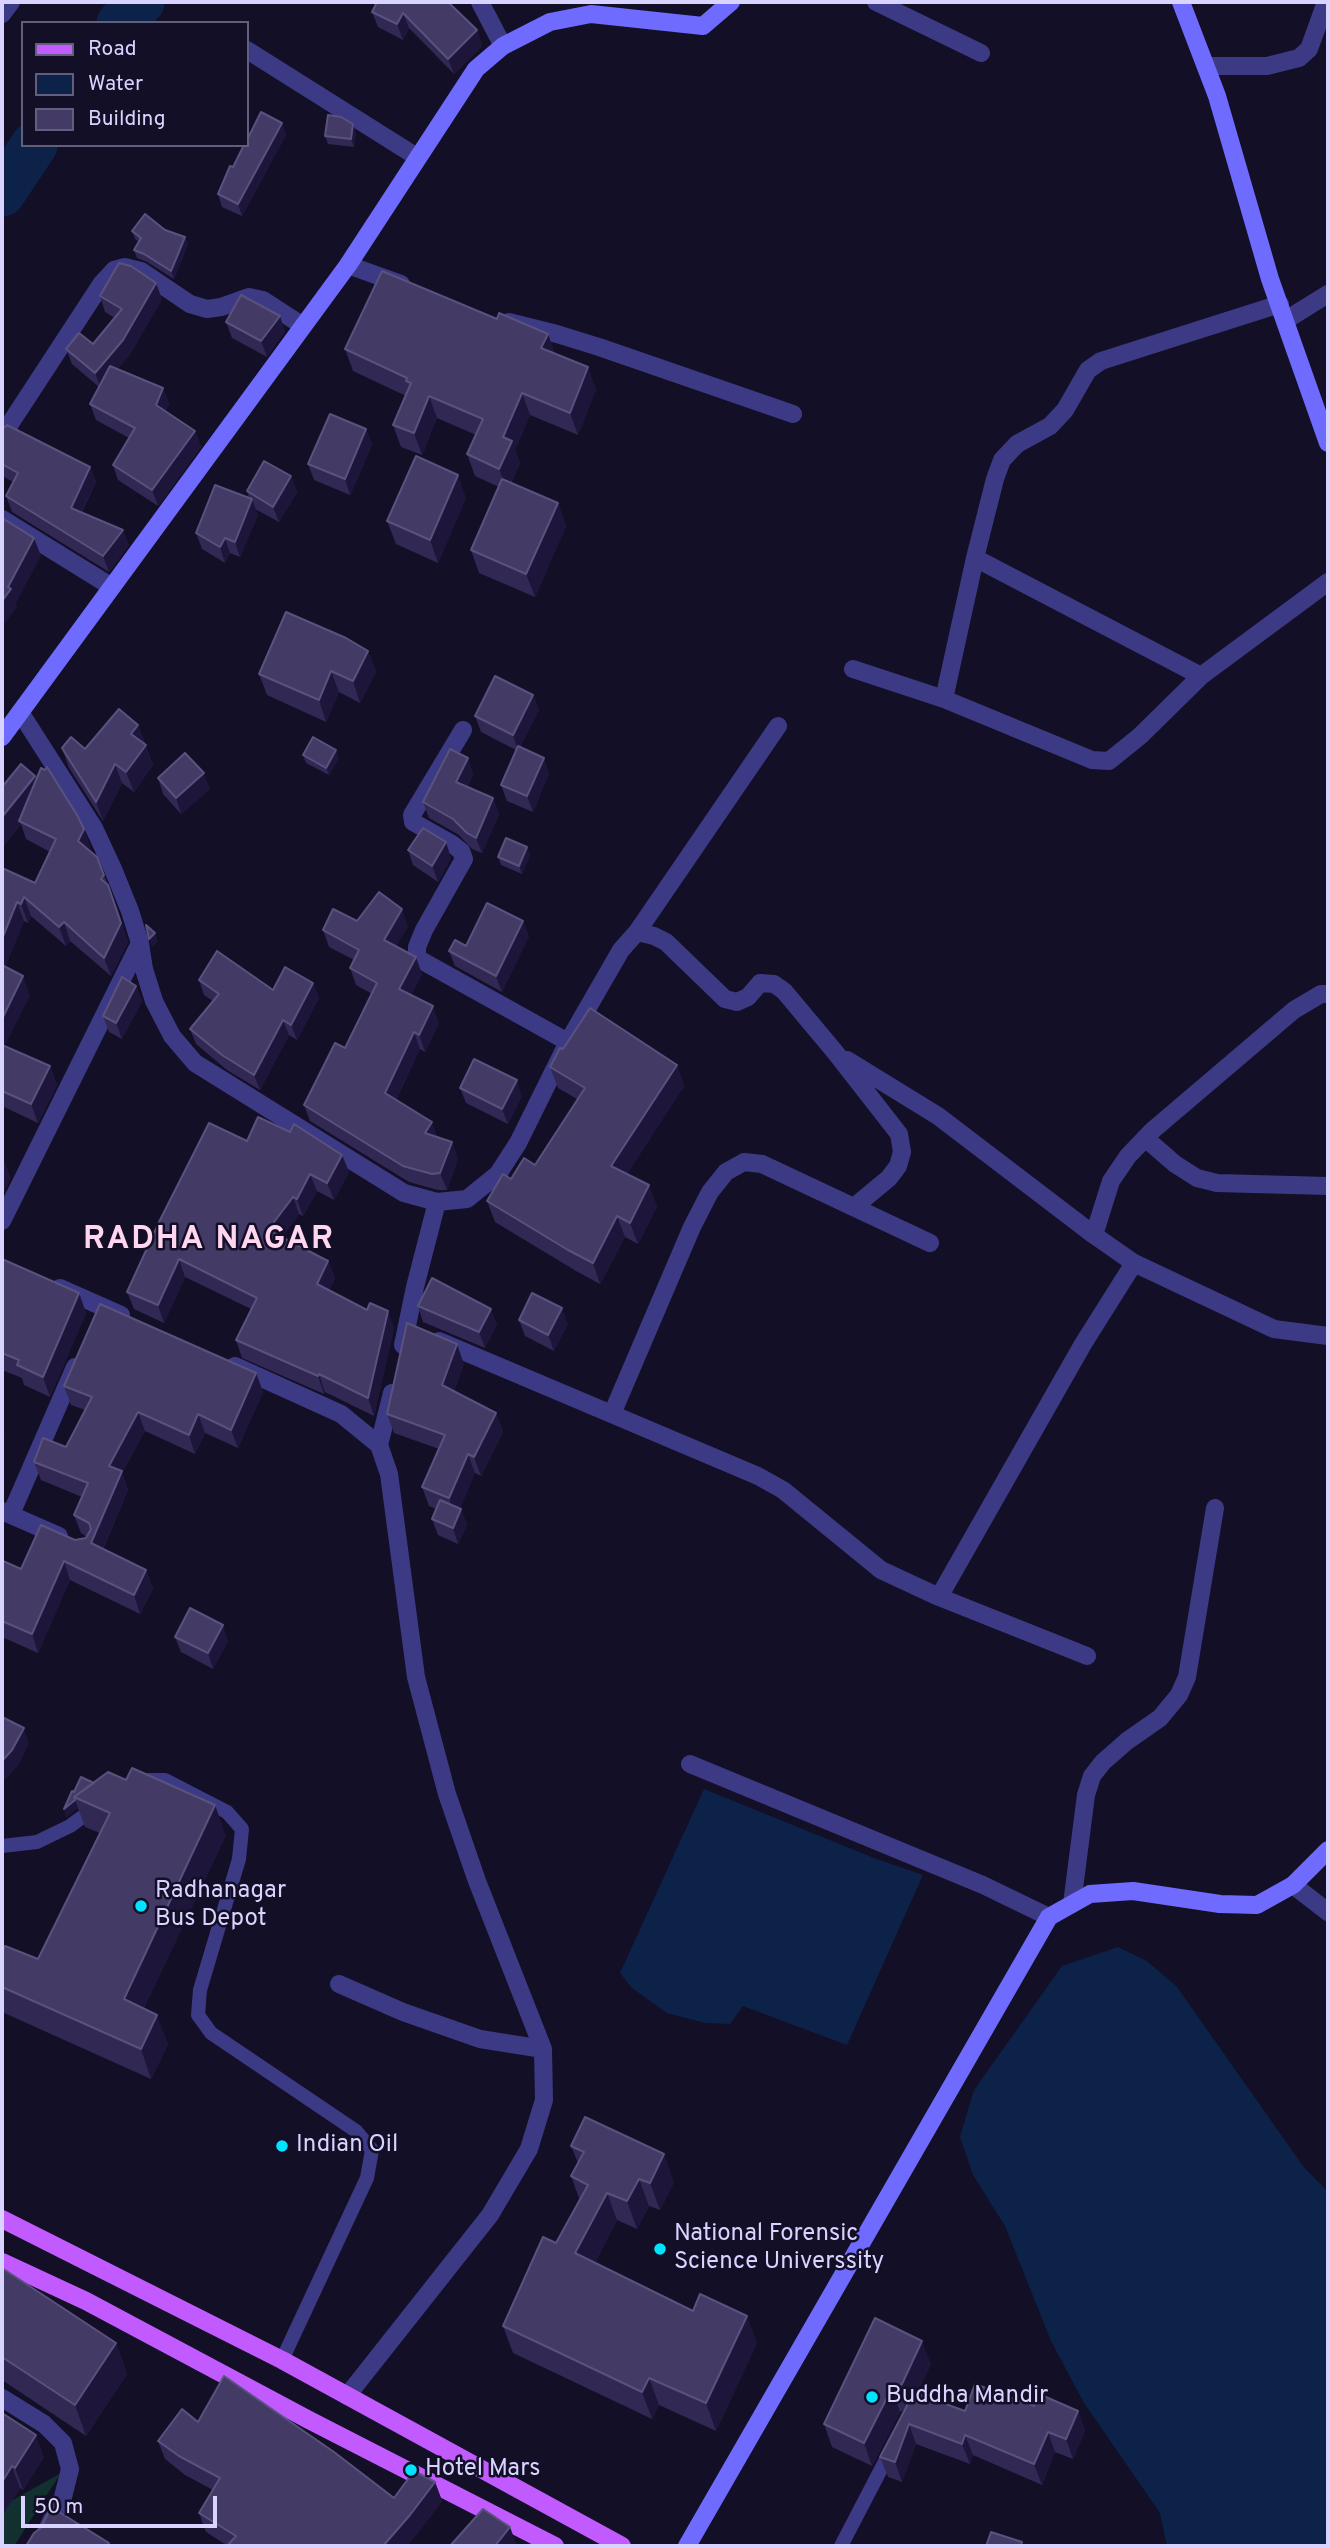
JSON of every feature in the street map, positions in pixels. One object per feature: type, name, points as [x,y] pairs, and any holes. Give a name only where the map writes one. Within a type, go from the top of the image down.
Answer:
[{"type":"main road","points":[[2,2219],[282,2360],[622,2546]]},
{"type":"main road","points":[[2,2262],[86,2301],[309,2420],[555,2546]]},
{"type":"street","points":[[2,13],[11,2]]},
{"type":"street","points":[[480,2],[503,46]]},
{"type":"street","points":[[2,737],[348,265],[476,69],[503,46],[550,22],[591,14],[704,26],[731,2]]},
{"type":"street","points":[[876,2],[981,53]]},
{"type":"street","points":[[1181,2],[1207,66],[1283,312],[1328,443]]},
{"type":"street","points":[[1207,66],[1267,66],[1299,58],[1308,48],[1326,2]]},
{"type":"street","points":[[248,51],[417,157]]},
{"type":"street","points":[[348,265],[412,288]]},
{"type":"street","points":[[2,436],[102,283],[114,270],[125,267],[141,271],[190,304],[207,309],[249,297],[263,300],[303,326]]},
{"type":"street","points":[[944,699],[975,558],[1002,460],[1017,444],[1050,426],[1065,410],[1087,370],[1101,361],[1283,312],[1328,294]]},
{"type":"street","points":[[495,318],[599,347],[793,414]]},
{"type":"street","points":[[2,519],[112,587]]},
{"type":"street","points":[[975,558],[1201,676]]},
{"type":"street","points":[[853,668],[944,699],[1092,760],[1109,761],[1140,736],[1201,676],[1328,582]]},
{"type":"street","points":[[20,712],[94,828],[113,869],[140,943],[144,969],[154,1001],[172,1036],[195,1063],[404,1193],[437,1202],[467,1199],[498,1174],[519,1143],[568,1042],[621,950],[637,932],[778,726]]},
{"type":"street","points":[[463,730],[412,815],[413,822],[452,844],[461,851],[464,859],[424,930],[417,947],[417,958],[568,1042]]},
{"type":"street","points":[[637,932],[666,942],[725,999],[737,1002],[748,997],[760,983],[774,984],[784,991],[835,1052],[899,1134],[902,1152],[898,1166],[890,1178],[854,1207]]},
{"type":"street","points":[[2,1221],[140,943]]},
{"type":"street","points":[[1094,1235],[1111,1181],[1128,1156],[1145,1138],[1294,1010],[1321,994],[1328,994]]},
{"type":"street","points":[[835,1052],[938,1116],[1134,1263],[1274,1329],[1328,1336]]},
{"type":"street","points":[[1145,1138],[1175,1164],[1197,1178],[1217,1184],[1328,1186]]},
{"type":"street","points":[[612,1414],[692,1227],[710,1192],[726,1172],[744,1162],[762,1164],[930,1243]]},
{"type":"street","points":[[379,1445],[437,1202]]},
{"type":"street","points":[[939,1597],[1083,1344],[1134,1263]]},
{"type":"street","points":[[39,1279],[99,1312],[139,1323]]},
{"type":"street","points":[[407,1327],[758,1476],[783,1490],[881,1570],[939,1597],[1087,1656]]},
{"type":"street","points":[[73,1542],[6,1513],[80,1355]]},
{"type":"street","points":[[215,1357],[341,1414],[379,1445],[389,1474],[416,1677],[444,1781],[477,1881],[543,2049],[544,2100],[528,2149],[490,2215],[347,2396]]},
{"type":"street","points":[[1072,1904],[1086,1795],[1092,1776],[1103,1762],[1127,1741],[1160,1718],[1179,1696],[1187,1677],[1215,1508]]},
{"type":"street","points":[[690,1764],[970,1880],[1049,1916]]},
{"type":"street","points":[[687,2546],[1049,1916],[1090,1894],[1133,1891],[1220,1905],[1257,1905],[1293,1885],[1328,1850]]},
{"type":"street","points":[[1293,1885],[1328,1912]]},
{"type":"street","points":[[339,1984],[403,2012],[480,2039],[543,2049]]},
{"type":"street","points":[[2,2398],[44,2424],[64,2443],[70,2469],[68,2478],[63,2497],[39,2546]]},
{"type":"lane","points":[[125,1785],[142,1779],[165,1780],[227,1812],[242,1829],[239,1859],[200,1990],[198,2015],[211,2033],[356,2131],[372,2150],[367,2178],[282,2360]]},
{"type":"lane","points":[[2,1846],[37,1842],[70,1826],[103,1801]]},
{"type":"lane","points":[[841,2546],[897,2440]]},
{"type":"green space","points":[[61,2473],[14,2546],[2,2546],[2,2506]]},
{"type":"water","points":[[704,1789],[923,1875],[847,2045],[743,2006],[730,2024],[705,2023],[667,2013],[632,1988],[620,1973]]},
{"type":"water","points":[[1118,1947],[1147,1961],[1177,1987],[1303,2166],[1328,2192],[1328,2546],[1167,2546],[1160,2513],[1084,2403],[1051,2341],[1005,2226],[973,2175],[960,2137],[974,2090],[1062,1966]]},
{"type":"building","points":[[377,2],[448,2],[477,30],[448,59],[403,13],[397,24],[372,12]]},
{"type":"building","points":[[261,112],[282,123],[238,204],[218,194],[230,166],[233,167],[243,147],[248,147],[248,138]]},
{"type":"building","points":[[328,115],[341,117],[353,124],[351,139],[325,136]]},
{"type":"building","points":[[145,214],[165,230],[185,237],[171,271],[134,250],[141,238],[132,231]]},
{"type":"building","points":[[119,263],[131,266],[156,283],[123,340],[95,373],[66,349],[79,333],[93,344],[122,309],[100,296]]},
{"type":"building","points":[[382,271],[497,319],[499,313],[548,334],[541,348],[588,367],[570,413],[522,393],[503,437],[512,441],[499,469],[467,454],[483,419],[429,396],[414,433],[393,425],[411,383],[406,381],[407,378],[345,349]]},
{"type":"building","points":[[241,295],[280,316],[261,341],[226,322]]},
{"type":"building","points":[[110,366],[163,388],[156,405],[195,431],[152,490],[113,465],[135,428],[90,404]]},
{"type":"building","points":[[330,414],[366,429],[345,479],[308,464]]},
{"type":"building","points":[[7,425],[90,467],[71,508],[123,530],[103,556],[6,496],[18,473],[2,464],[2,430]]},
{"type":"building","points":[[416,456],[458,475],[430,540],[387,521]]},
{"type":"building","points":[[264,461],[291,476],[273,507],[247,491]]},
{"type":"building","points":[[502,479],[558,503],[526,574],[471,550]]},
{"type":"building","points":[[215,485],[252,499],[235,542],[225,538],[220,547],[196,533]]},
{"type":"building","points":[[2,518],[34,538],[8,587],[11,589],[2,601]]},
{"type":"building","points":[[286,612],[346,638],[368,651],[353,681],[331,671],[319,700],[259,674]]},
{"type":"building","points":[[495,676],[533,695],[513,735],[475,716]]},
{"type":"building","points":[[119,709],[138,725],[131,734],[146,745],[126,772],[115,764],[96,802],[62,748],[71,737],[85,749]]},
{"type":"building","points":[[313,737],[336,750],[326,768],[303,755]]},
{"type":"building","points":[[518,746],[544,758],[527,796],[501,785]]},
{"type":"building","points":[[450,749],[468,758],[456,782],[493,798],[476,838],[453,819],[423,802]]},
{"type":"building","points":[[185,753],[204,773],[176,798],[158,778]]},
{"type":"building","points":[[21,764],[35,776],[2,817],[2,787]]},
{"type":"building","points":[[47,767],[84,829],[78,841],[97,857],[104,875],[101,879],[108,885],[121,923],[104,958],[64,922],[59,927],[24,897],[21,904],[17,902],[2,939],[2,868],[35,883],[56,839],[19,821],[41,768],[45,770]]},
{"type":"building","points":[[423,828],[446,842],[432,866],[408,850]]},
{"type":"building","points":[[506,838],[527,847],[519,866],[498,857]]},
{"type":"building","points":[[379,892],[402,909],[384,940],[416,957],[399,989],[433,1006],[419,1035],[414,1032],[385,1093],[432,1122],[425,1133],[452,1142],[440,1173],[432,1174],[403,1166],[304,1105],[335,1043],[345,1048],[377,983],[350,968],[359,950],[323,930],[333,909],[357,921]]},
{"type":"building","points":[[487,903],[523,921],[496,976],[449,951],[455,940],[466,946]]},
{"type":"building","points":[[146,925],[155,933],[149,939]]},
{"type":"building","points":[[217,951],[273,990],[285,967],[313,983],[291,1025],[283,1020],[254,1075],[222,1055],[190,1029],[219,994],[199,980]]},
{"type":"building","points":[[2,965],[23,976],[2,1019]]},
{"type":"building","points":[[122,977],[136,986],[116,1023],[103,1016]]},
{"type":"building","points":[[590,1008],[677,1065],[611,1166],[649,1185],[630,1223],[617,1216],[593,1263],[487,1201],[503,1174],[511,1179],[524,1158],[535,1165],[585,1088],[550,1067],[560,1048],[563,1049]]},
{"type":"building","points":[[2,1045],[50,1066],[31,1104],[2,1091]]},
{"type":"building","points":[[474,1059],[517,1080],[502,1109],[460,1088]]},
{"type":"building","points":[[258,1117],[290,1132],[294,1124],[342,1155],[327,1183],[310,1174],[297,1199],[293,1197],[268,1230],[328,1261],[317,1284],[367,1310],[370,1303],[388,1311],[368,1398],[319,1374],[318,1376],[236,1340],[257,1298],[179,1259],[158,1305],[127,1292],[209,1123],[247,1141]]},
{"type":"building","points":[[2,1259],[79,1293],[43,1377],[17,1365],[19,1360],[2,1353]]},
{"type":"building","points":[[432,1278],[491,1309],[479,1332],[418,1306]]},
{"type":"building","points":[[532,1293],[562,1308],[548,1335],[519,1320]]},
{"type":"building","points":[[100,1304],[256,1373],[231,1430],[198,1414],[189,1435],[138,1412],[109,1466],[122,1471],[91,1543],[146,1570],[134,1595],[64,1561],[32,1634],[2,1621],[2,1564],[3,1561],[21,1569],[41,1525],[75,1540],[86,1538],[91,1529],[89,1523],[74,1515],[88,1483],[34,1462],[43,1438],[66,1447],[92,1397],[64,1386]]},
{"type":"building","points":[[407,1323],[457,1344],[442,1385],[496,1413],[474,1457],[468,1454],[449,1498],[422,1487],[445,1435],[387,1414]]},
{"type":"building","points":[[440,1500],[461,1509],[453,1528],[432,1519]]},
{"type":"building","points":[[190,1608],[223,1625],[208,1653],[175,1637]]},
{"type":"building","points":[[2,1717],[24,1728],[12,1750],[2,1761]]},
{"type":"building","name":"Radhanagar Bus Depot","points":[[132,1768],[215,1805],[124,1999],[157,2015],[141,2049],[2,1987],[2,1954],[5,1946],[38,1959],[110,1813],[74,1797],[108,1772],[126,1780]]},
{"type":"building","points":[[81,1777],[94,1783],[74,1797],[75,1800],[64,1809],[72,1791],[74,1792]]},
{"type":"building","points":[[585,2117],[664,2154],[650,2183],[639,2179],[627,2201],[607,2193],[575,2253],[693,2311],[700,2294],[747,2316],[706,2403],[649,2378],[642,2392],[503,2326],[543,2237],[556,2243],[588,2185],[571,2176],[584,2152],[571,2146]]},
{"type":"building","points":[[2,2268],[116,2343],[75,2405],[2,2357]]},
{"type":"building","points":[[875,2318],[922,2341],[902,2384],[892,2388],[864,2443],[824,2424]]},
{"type":"building","points":[[224,2376],[334,2452],[394,2498],[414,2471],[435,2482],[383,2546],[227,2546],[236,2536],[199,2513],[220,2478],[179,2456],[158,2441],[182,2409],[198,2422]]},
{"type":"building","points":[[975,2384],[1034,2406],[1039,2394],[1078,2411],[1066,2439],[1048,2432],[1034,2464],[965,2435],[962,2444],[909,2424],[895,2462],[880,2457],[910,2400],[910,2391],[965,2411]]},
{"type":"building","points":[[2,2413],[36,2435],[15,2468],[12,2466],[2,2482]]},
{"type":"building","points":[[51,2507],[109,2543],[107,2546],[26,2546],[34,2533],[41,2528]]},
{"type":"building","points":[[483,2509],[510,2527],[495,2546],[450,2546]]},
{"type":"building","points":[[991,2532],[1022,2542],[1021,2546],[986,2546]]},
{"type":"waterway","points":[[122,21],[141,2]]},
{"type":"waterway","points":[[2,193],[33,147]]},
{"type":"place","name":"Radhanagar Bus Depot","points":[[141,1906]]},
{"type":"place","name":"Indian Oil","points":[[282,2146]]},
{"type":"place","name":"National Forensic Science Universsity","points":[[660,2249]]},
{"type":"place","name":"Buddha Mandir","points":[[872,2397]]},
{"type":"place","name":"Hotel Mars","points":[[411,2470]]},
{"type":"district","name":"RADHA NAGAR","points":[[209,1242]]}]
